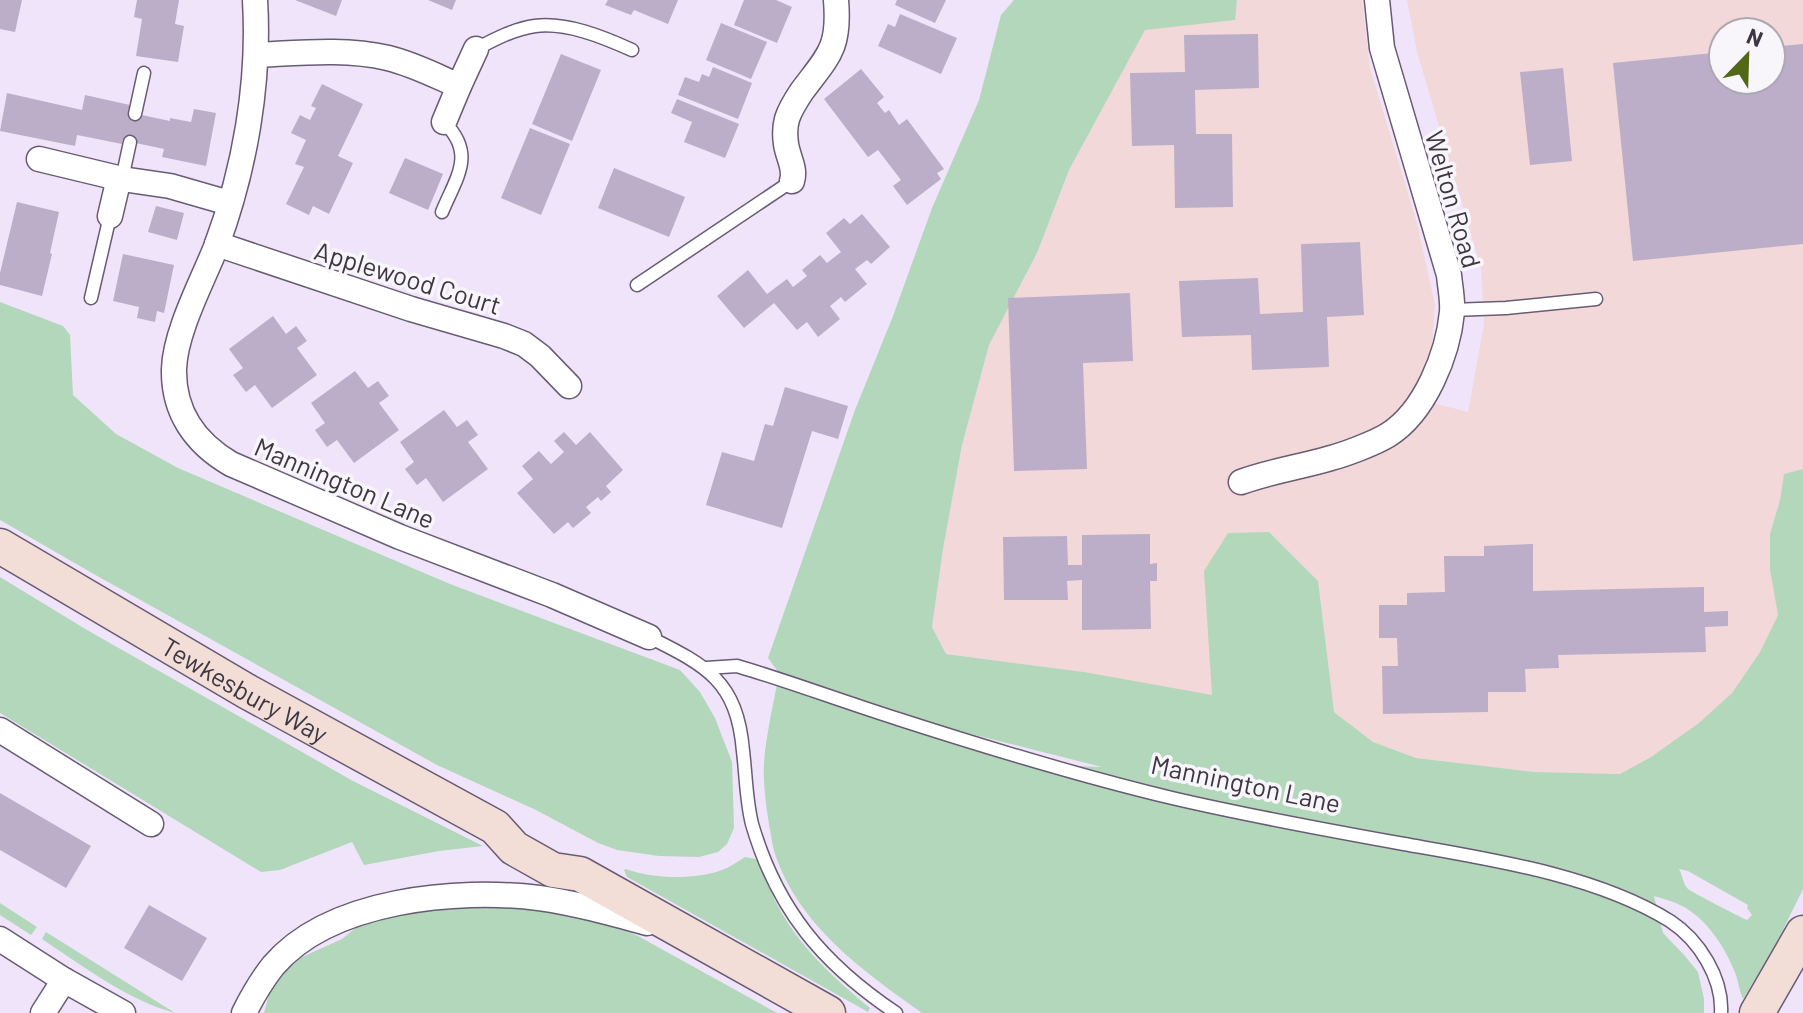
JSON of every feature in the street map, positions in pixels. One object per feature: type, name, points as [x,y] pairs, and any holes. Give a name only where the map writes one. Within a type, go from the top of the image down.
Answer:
[{"type":"main road","name":"Tewkesbury Way","points":[[0,546],[248,692],[495,827],[524,829],[564,852],[580,874],[828,1013]]},
{"type":"main road","points":[[1757,1013],[1803,933]]},
{"type":"street","name":"Mannington Lane","points":[[255,0],[256,55],[245,145],[217,244],[182,332],[174,366],[177,396],[192,430],[212,453],[231,464],[400,537],[552,595],[649,637]]},
{"type":"street","points":[[792,181],[794,173],[786,144],[787,120],[793,104],[830,54],[835,41],[836,0]]},
{"type":"street","name":"Welton Road","points":[[1241,482],[1332,458],[1388,436],[1407,420],[1431,384],[1444,350],[1452,310],[1449,275],[1382,48],[1377,0]]},
{"type":"street","points":[[444,122],[476,49]]},
{"type":"street","points":[[256,55],[355,52],[414,66],[459,86]]},
{"type":"street","points":[[39,159],[170,186],[229,203]]},
{"type":"street","points":[[110,216],[121,178]]},
{"type":"street","name":"Applewood Court","points":[[217,244],[524,344],[569,386]]},
{"type":"street","points":[[0,730],[151,824]]},
{"type":"street","points":[[244,1013],[274,966],[295,946],[330,925],[367,909],[411,900],[496,895],[538,898],[616,914],[695,937]]},
{"type":"street","points":[[0,939],[123,1013]]},
{"type":"street","points":[[43,1013],[64,980]]},
{"type":"lane","points":[[476,49],[508,33],[537,26],[570,28],[632,50]]},
{"type":"lane","points":[[135,114],[144,73]]},
{"type":"lane","points":[[442,212],[462,162],[462,145],[444,122]]},
{"type":"lane","points":[[121,178],[130,142]]},
{"type":"lane","points":[[637,285],[792,181]]},
{"type":"lane","points":[[91,298],[110,216]]},
{"type":"lane","points":[[1452,310],[1596,299]]},
{"type":"lane","name":"Mannington Lane","points":[[649,637],[706,668],[728,694],[743,746],[752,823],[785,903],[834,964],[896,1013]]},
{"type":"lane","name":"Mannington Lane","points":[[706,668],[737,666],[1016,756],[1168,797],[1265,819],[1464,855],[1581,883],[1634,903],[1682,930],[1704,956],[1713,975],[1720,993],[1721,1013]]},
{"type":"shaded area","points":[[1237,0],[1362,0],[1370,68],[1417,223],[1435,305],[1432,348],[1411,397],[1468,412],[1484,324],[1481,268],[1417,52],[1407,0],[1803,0],[1803,469],[1784,474],[1770,534],[1770,570],[1778,615],[1760,652],[1732,693],[1699,724],[1620,774],[1535,772],[1416,758],[1373,742],[1334,712],[1286,722],[1084,672],[946,654],[932,627],[962,445],[989,345],[1037,253],[1069,170],[1145,29],[1234,20]]},
{"type":"green space","points":[[1014,0],[1237,0],[1235,20],[1145,30],[1069,170],[1037,253],[989,345],[962,445],[932,627],[946,654],[1084,672],[1212,695],[1204,571],[1228,533],[1269,532],[1318,581],[1334,712],[1373,742],[1416,758],[1535,772],[1620,774],[1651,757],[1699,723],[1732,693],[1760,652],[1778,615],[1770,570],[1770,534],[1784,474],[1803,469],[1803,889],[1775,946],[1743,999],[1730,961],[1707,926],[1684,907],[1654,896],[1663,933],[1698,972],[1704,1013],[922,1013],[835,945],[800,903],[775,854],[767,809],[764,763],[779,673],[768,658],[855,410],[932,208],[979,100],[1001,15]],"holes":[[[889,712],[947,728],[1102,767],[1041,762],[955,745],[919,730]],[[1679,869],[1748,905],[1752,915],[1747,920],[1690,890]]]},
{"type":"green space","points":[[0,302],[63,326],[70,335],[73,395],[116,434],[178,468],[450,584],[680,670],[700,692],[715,718],[732,762],[734,828],[727,844],[718,852],[699,857],[659,856],[617,850],[598,843],[536,810],[437,765],[0,520]]},
{"type":"green space","points":[[0,577],[353,781],[483,846],[364,865],[352,842],[280,870],[261,872],[0,713]]},
{"type":"green space","points":[[745,857],[756,859],[760,864],[779,908],[804,945],[834,977],[870,1008],[868,1012],[627,877],[624,870],[687,877],[722,870]]},
{"type":"green space","points":[[0,903],[37,927],[31,935],[0,915]]},
{"type":"green space","points":[[529,904],[614,925],[777,1013],[264,1013],[270,991],[289,968],[302,957],[342,939],[379,909]]},
{"type":"green space","points":[[46,932],[175,1013],[140,1000],[106,981],[42,939]]},
{"type":"building","points":[[0,0],[22,0],[15,32],[0,29]]},
{"type":"building","points":[[137,0],[179,0],[175,24],[184,26],[178,62],[136,56],[142,19],[134,17]]},
{"type":"building","points":[[295,0],[342,0],[336,16]]},
{"type":"building","points":[[428,0],[456,0],[452,10]]},
{"type":"building","points":[[608,0],[678,0],[668,24],[634,10],[631,15],[605,5]]},
{"type":"building","points":[[744,0],[776,0],[792,7],[777,43],[734,25]]},
{"type":"building","points":[[897,0],[946,0],[935,23],[895,5]]},
{"type":"building","points":[[900,14],[957,38],[941,74],[878,46],[888,24],[895,27]]},
{"type":"building","points":[[721,23],[767,42],[751,79],[706,60]]},
{"type":"building","points":[[1258,34],[1259,88],[1195,90],[1196,134],[1232,134],[1233,207],[1175,208],[1174,145],[1132,146],[1130,73],[1185,72],[1184,35]]},
{"type":"building","points":[[1803,44],[1803,244],[1633,261],[1613,63],[1707,54],[1707,96],[1787,96],[1787,46]]},
{"type":"building","points":[[561,54],[601,70],[572,141],[532,124]]},
{"type":"building","points":[[713,67],[752,83],[738,119],[678,95],[685,77],[699,82],[702,74],[709,77]]},
{"type":"building","points":[[1563,68],[1572,161],[1530,165],[1520,72]]},
{"type":"building","points":[[861,69],[884,97],[877,103],[885,113],[889,110],[899,125],[907,119],[944,169],[937,173],[941,179],[907,205],[893,186],[901,180],[878,150],[868,157],[824,99]]},
{"type":"building","points":[[322,84],[363,104],[338,156],[353,163],[329,214],[313,206],[309,215],[286,204],[304,167],[295,164],[306,140],[291,133],[300,115],[310,120],[316,108],[311,106]]},
{"type":"building","points":[[7,93],[82,110],[85,95],[130,105],[128,112],[170,121],[170,118],[191,122],[194,109],[216,113],[206,166],[162,157],[164,149],[122,140],[122,144],[77,135],[75,146],[0,131]]},
{"type":"building","points":[[677,99],[739,124],[725,158],[684,142],[692,122],[671,113]]},
{"type":"building","points":[[530,128],[570,144],[541,215],[501,198]]},
{"type":"building","points":[[405,158],[443,174],[428,210],[389,193]]},
{"type":"building","points":[[614,168],[685,197],[669,237],[598,208]]},
{"type":"building","points":[[17,202],[59,212],[42,296],[0,285],[0,273]]},
{"type":"building","points":[[156,206],[184,213],[177,240],[148,232]]},
{"type":"building","points":[[862,214],[890,247],[871,264],[867,260],[855,269],[867,284],[845,302],[841,297],[830,306],[840,319],[818,337],[807,322],[797,330],[774,303],[744,328],[717,296],[748,270],[767,294],[787,279],[793,287],[807,276],[802,270],[820,255],[827,263],[841,252],[826,233],[844,218],[850,224]]},
{"type":"building","points":[[1360,242],[1364,315],[1327,317],[1329,367],[1252,370],[1251,335],[1182,337],[1179,281],[1258,278],[1260,314],[1303,312],[1301,244]]},
{"type":"building","points":[[123,254],[174,265],[164,313],[157,311],[155,322],[137,318],[139,307],[113,301]]},
{"type":"building","points":[[1130,293],[1133,361],[1083,363],[1087,469],[1014,471],[1008,298]]},
{"type":"building","points":[[273,316],[286,334],[296,326],[307,341],[297,348],[317,375],[272,408],[255,385],[246,392],[233,375],[243,368],[229,349]]},
{"type":"building","points":[[355,371],[368,388],[378,381],[389,396],[379,403],[399,430],[354,463],[337,440],[327,447],[315,430],[325,423],[311,403]]},
{"type":"building","points":[[785,387],[848,406],[838,439],[812,431],[782,528],[706,505],[722,452],[754,461],[765,424],[773,426]]},
{"type":"building","points":[[444,410],[457,427],[467,420],[478,435],[468,442],[488,469],[443,502],[426,478],[417,485],[405,469],[414,462],[400,442]]},
{"type":"building","points":[[564,432],[576,445],[590,432],[623,470],[606,486],[611,492],[601,501],[598,497],[586,507],[591,513],[573,528],[568,522],[554,534],[517,493],[533,479],[522,466],[539,451],[551,464],[564,452],[554,441]]},
{"type":"building","points":[[1150,534],[1150,564],[1157,563],[1157,581],[1150,581],[1151,629],[1082,630],[1082,580],[1067,581],[1068,600],[1004,600],[1003,537],[1067,536],[1068,565],[1082,565],[1082,535]]},
{"type":"building","points":[[1533,544],[1533,591],[1704,587],[1704,612],[1728,611],[1728,626],[1705,627],[1706,652],[1558,655],[1559,668],[1525,669],[1526,692],[1488,692],[1488,712],[1383,714],[1382,666],[1398,666],[1397,638],[1379,638],[1379,605],[1407,605],[1407,593],[1445,592],[1444,556],[1484,556],[1484,546]]},
{"type":"building","points":[[0,793],[91,846],[66,888],[0,850]]},
{"type":"building","points":[[149,905],[207,938],[182,981],[124,948]]}]
